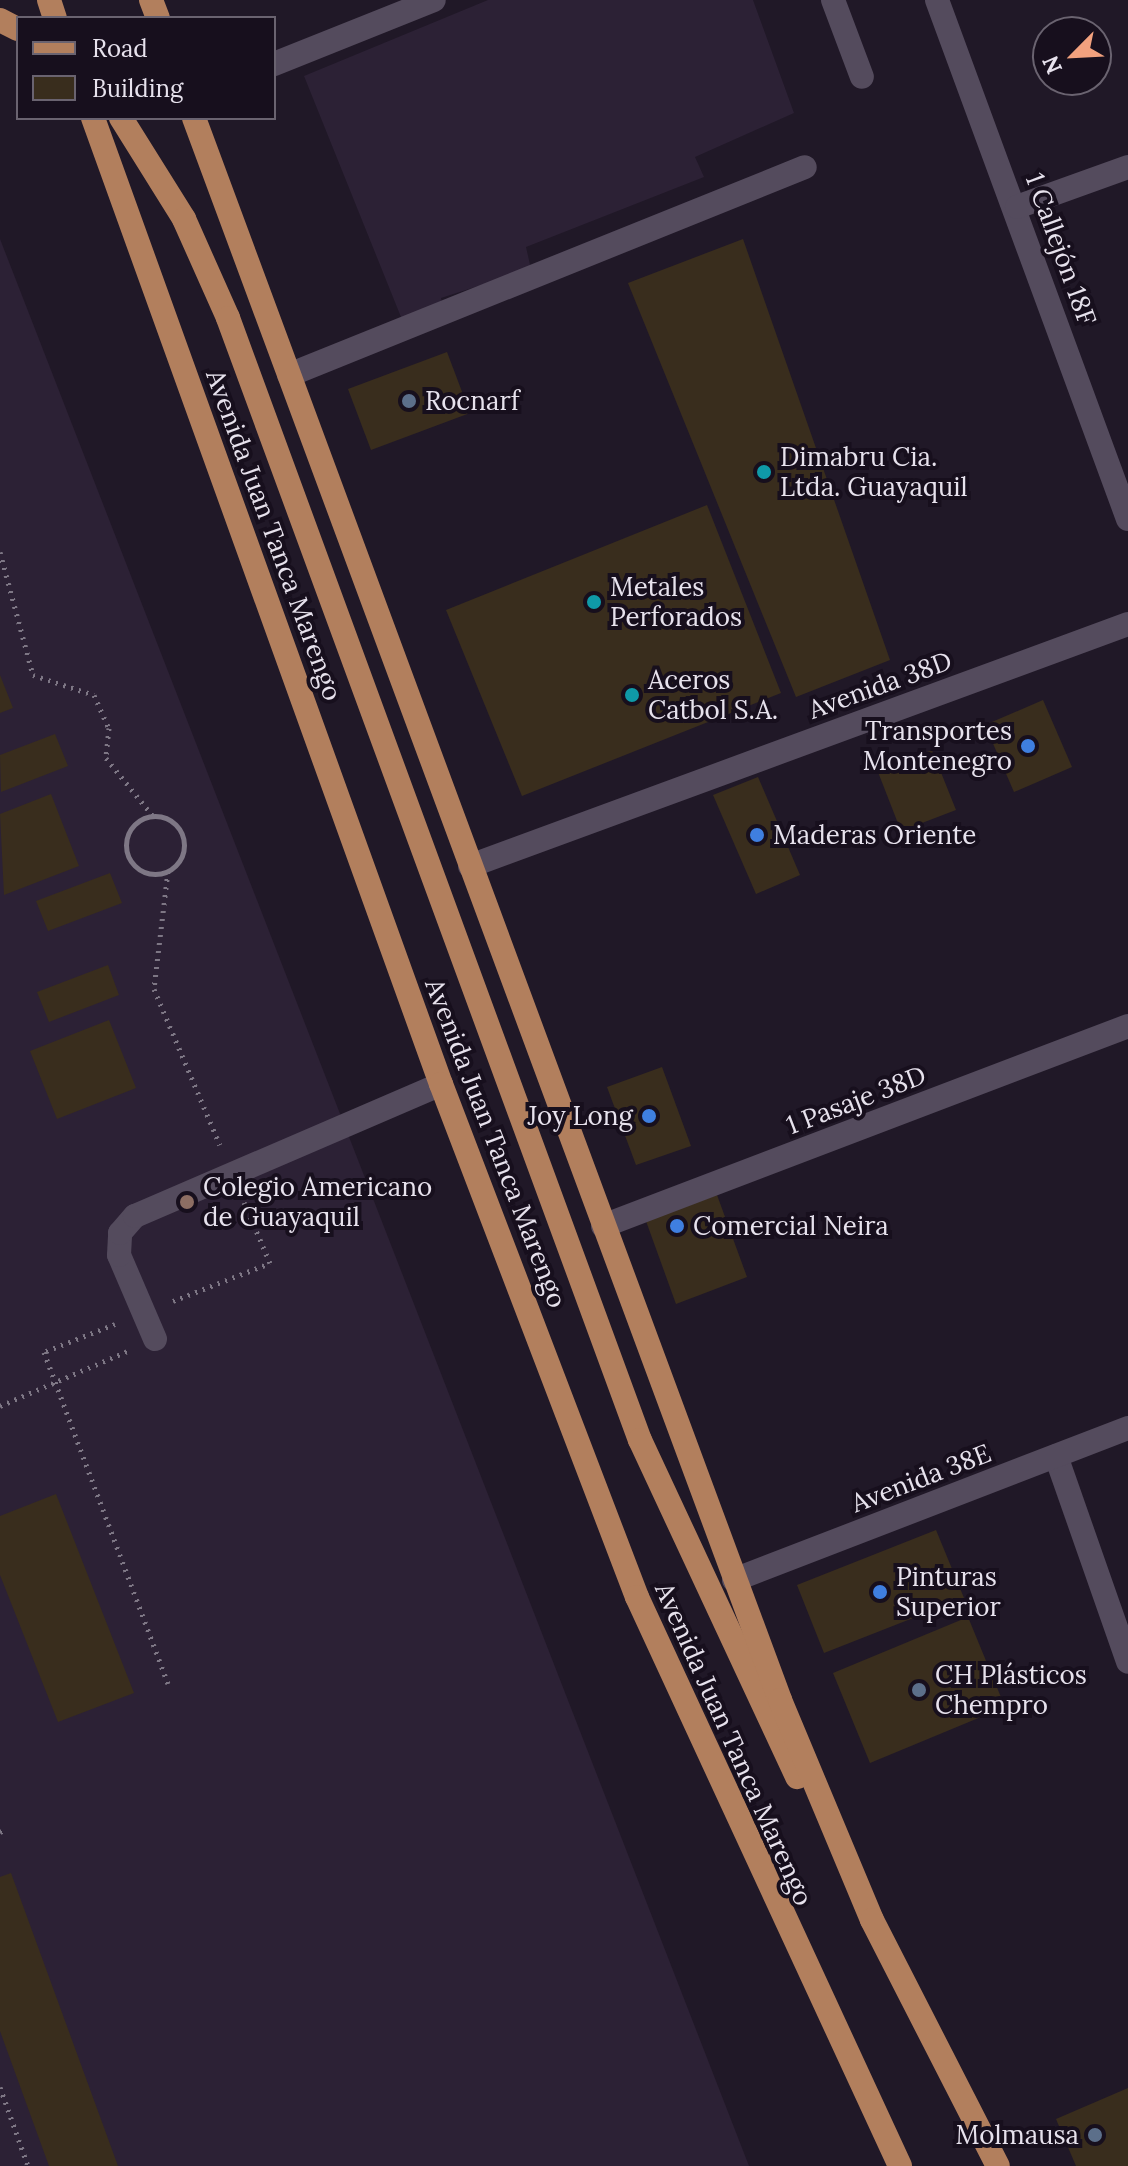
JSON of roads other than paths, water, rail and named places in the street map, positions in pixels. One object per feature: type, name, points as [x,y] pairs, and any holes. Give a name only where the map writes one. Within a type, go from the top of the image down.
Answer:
[{"type":"main road","name":"Avenida Juan Tanca Marengo","points":[[94,120],[441,1084],[637,1597],[900,2166]]},
{"type":"main road","points":[[122,120],[184,219],[228,318],[640,1440],[729,1643],[998,2166]]},
{"type":"main road","points":[[195,120],[734,1580],[872,1920]]},
{"type":"street","points":[[276,63],[434,0]]},
{"type":"street","points":[[833,0],[862,77]]},
{"type":"street","name":"1 Callejón 18F","points":[[937,0],[1017,207],[1128,519]]},
{"type":"street","points":[[289,375],[805,167]]},
{"type":"street","points":[[1017,207],[1128,167]]},
{"type":"street","name":"Avenida 38D","points":[[470,866],[1128,624]]},
{"type":"street","name":"1 Pasaje 38D","points":[[603,1226],[1128,1026]]},
{"type":"street","points":[[155,1339],[119,1255],[120,1233],[135,1216],[441,1084]]},
{"type":"street","name":"Avenida 38E","points":[[734,1580],[1128,1428]]},
{"type":"street","points":[[1056,1456],[1128,1662]]},
{"type":"place","name":"Rocnarf","points":[[409,401]]},
{"type":"place","name":"Dimabru Cia. Ltda. Guayaquil","points":[[764,472]]},
{"type":"place","name":"Metales Perforados","points":[[594,602]]},
{"type":"place","name":"Aceros Catbol S.A.","points":[[632,695]]},
{"type":"place","name":"Transportes Montenegro","points":[[1028,746]]},
{"type":"place","name":"Maderas Oriente","points":[[757,835]]},
{"type":"place","name":"Joy Long","points":[[649,1116]]},
{"type":"place","name":"Colegio Americano de Guayaquil","points":[[187,1202]]},
{"type":"place","name":"Comercial Neira","points":[[677,1226]]},
{"type":"place","name":"Pinturas Superior","points":[[880,1592]]},
{"type":"place","name":"CH Plásticos Chempro","points":[[919,1690]]},
{"type":"place","name":"Molmausa","points":[[1095,2135]]}]
